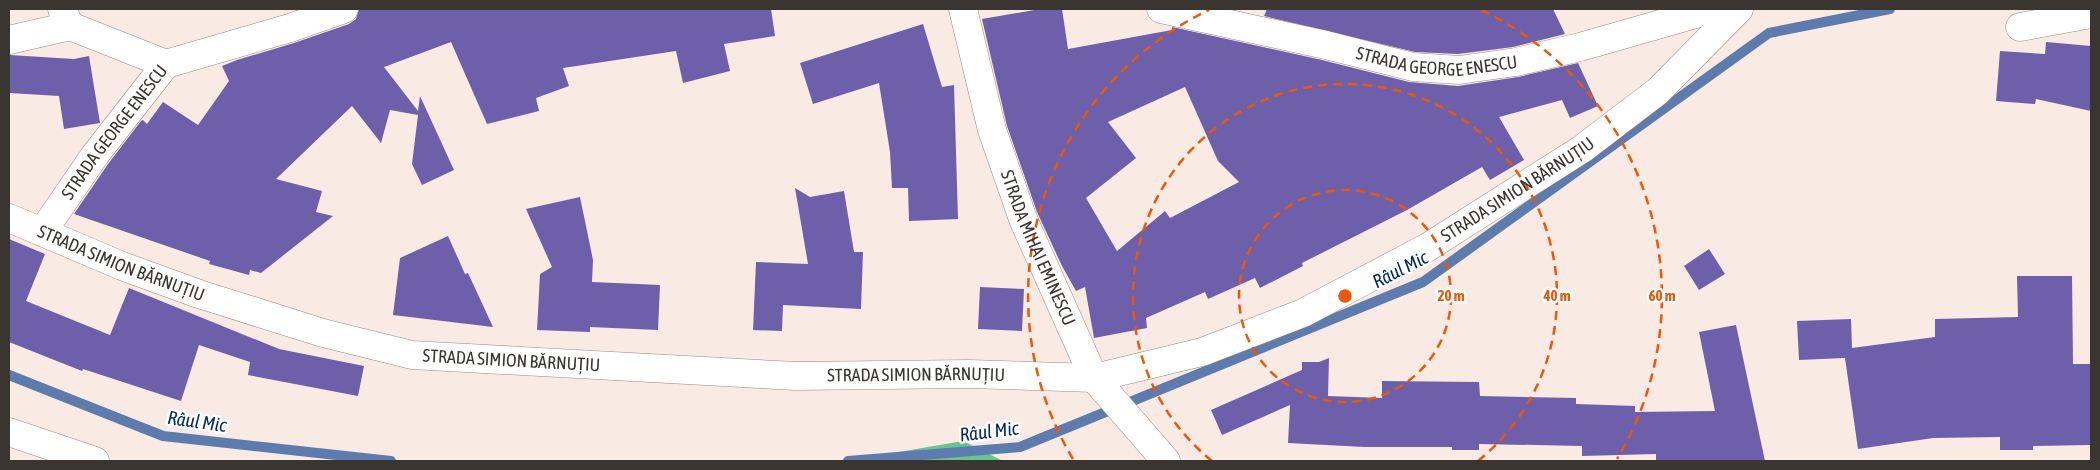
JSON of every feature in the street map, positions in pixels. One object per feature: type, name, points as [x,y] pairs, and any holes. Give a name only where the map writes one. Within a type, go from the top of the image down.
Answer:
[{"type":"street","name":"STRADA GEORGE ENESCU","points":[[43,231],[95,155],[166,64],[290,28],[344,9]]},
{"type":"street","name":"STRADA MIHAI EMINESCU","points":[[963,9],[992,130],[1023,219],[1102,387],[1166,461]]},
{"type":"street","name":"STRADA GEORGE ENESCU","points":[[1161,9],[1326,45],[1413,67],[1459,70],[1516,62],[1580,47],[1712,9]]},
{"type":"street","name":"STRADA SIMION BĂRNUȚIU","points":[[9,218],[122,266],[199,294],[323,334],[412,355],[795,376],[969,374],[1102,387],[1202,352],[1303,313],[1428,247],[1582,149],[1658,92],[1739,9]]},
{"type":"street","points":[[2020,27],[2091,14]]},
{"type":"street","points":[[9,40],[66,17],[166,64]]},
{"type":"street","points":[[9,432],[95,461]]},
{"type":"green space","points":[[963,441],[1003,461],[846,461]]},
{"type":"building","points":[[359,9],[771,9],[775,36],[724,44],[730,71],[683,83],[676,51],[563,68],[569,86],[536,98],[539,111],[487,124],[451,42],[384,67],[418,111],[420,96],[454,170],[422,185],[412,164],[418,115],[390,110],[381,143],[352,106],[276,179],[322,191],[316,212],[333,216],[261,273],[250,270],[249,275],[209,264],[210,261],[74,214],[108,164],[141,121],[143,120],[147,124],[163,102],[198,125],[229,81],[222,66],[349,24],[356,19]]},
{"type":"building","points":[[1040,9],[1062,9],[1068,49],[1172,30],[1172,27],[1322,60],[1409,82],[1458,86],[1518,77],[1578,63],[1598,106],[1570,118],[1562,100],[1499,117],[1524,160],[1490,180],[1482,167],[1407,210],[1302,263],[1303,266],[1260,288],[1255,278],[1208,299],[1205,292],[1146,318],[1147,328],[1094,338],[1085,287],[1076,291],[1037,212],[1007,126],[982,19]],"holes":[[[1185,87],[1218,161],[1239,182],[1170,218],[1165,211],[1117,251],[1086,198],[1136,158],[1108,122]]]},
{"type":"building","points":[[1267,9],[1553,9],[1565,34],[1513,47],[1458,54],[1415,52],[1264,16]]},
{"type":"building","points":[[923,24],[942,87],[954,85],[958,219],[909,221],[908,188],[892,188],[890,152],[879,83],[813,104],[800,63]]},
{"type":"building","points":[[2046,42],[2091,46],[2091,111],[2036,99],[2035,104],[1996,101],[2000,51],[2045,54]]},
{"type":"building","points":[[10,55],[74,59],[89,56],[100,123],[64,129],[59,96],[9,93]]},
{"type":"building","points":[[795,188],[810,197],[844,191],[854,252],[863,252],[861,309],[783,305],[782,331],[753,330],[756,262],[808,264]]},
{"type":"building","points":[[580,197],[593,260],[592,282],[660,285],[658,330],[590,327],[590,332],[537,330],[540,274],[552,267],[526,209]]},
{"type":"building","points":[[448,236],[465,274],[468,273],[493,327],[393,315],[400,258]]},
{"type":"building","points":[[9,239],[45,254],[26,301],[110,335],[129,288],[279,349],[364,366],[358,396],[248,375],[250,362],[199,345],[181,401],[83,369],[82,371],[9,342]]},
{"type":"building","points":[[1709,249],[1725,274],[1699,290],[1684,266]]},
{"type":"building","points":[[2017,276],[2072,276],[2073,364],[2091,364],[2091,445],[2033,446],[2033,450],[2000,450],[2000,437],[1933,438],[1858,449],[1845,358],[1799,360],[1797,321],[1851,319],[1852,348],[1935,337],[1935,319],[2018,317]]},
{"type":"building","points":[[980,287],[1024,289],[1022,331],[978,329]]},
{"type":"building","points":[[1736,325],[1765,461],[1656,461],[1656,454],[1582,456],[1582,446],[1479,444],[1479,450],[1452,450],[1452,447],[1364,447],[1288,443],[1290,405],[1222,435],[1211,410],[1302,370],[1302,362],[1319,362],[1329,358],[1328,396],[1382,398],[1382,381],[1479,382],[1480,396],[1576,398],[1576,404],[1635,406],[1635,412],[1715,411],[1699,332]]},
{"type":"waterway","name":"Râul Mic","points":[[848,461],[1020,447],[1423,282],[1769,33],[1890,9]]},
{"type":"waterway","name":"Râul Mic","points":[[9,375],[163,436],[391,461]]}]
